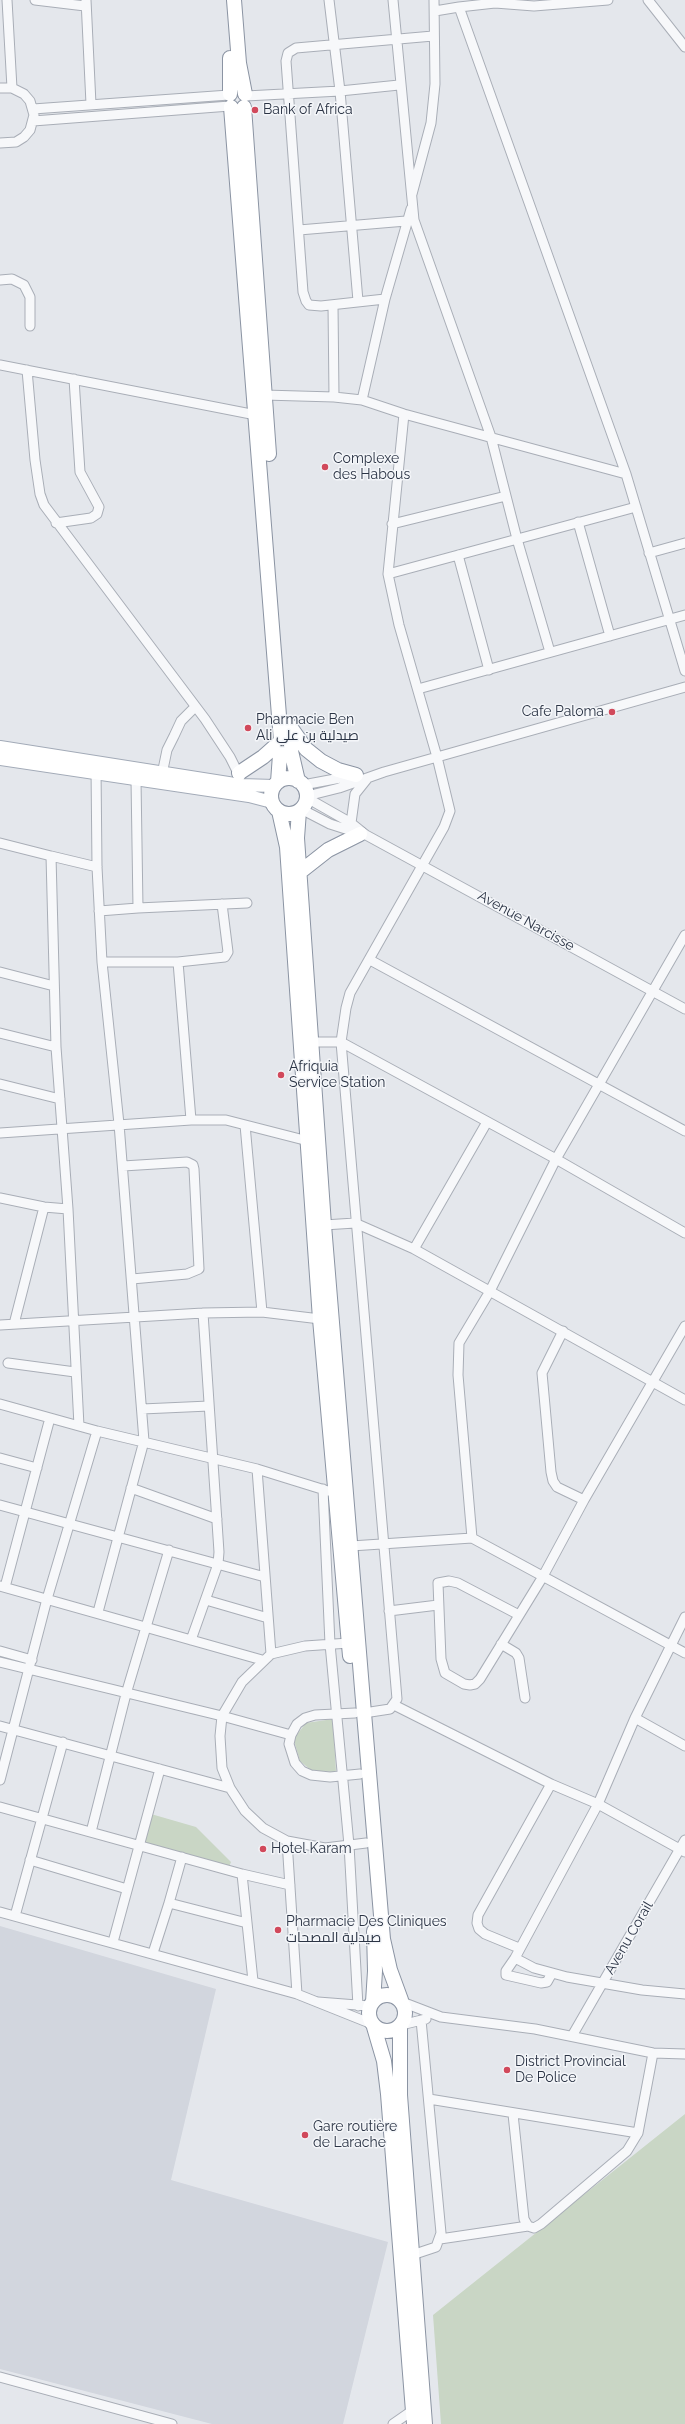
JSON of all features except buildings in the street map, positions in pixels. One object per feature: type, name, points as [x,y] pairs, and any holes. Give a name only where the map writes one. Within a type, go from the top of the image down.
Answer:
[{"type":"highway","points":[[226,0],[237,100],[264,395],[291,751],[302,797],[297,838],[324,1225],[350,1546],[359,1713],[360,1774],[375,1955],[367,2005],[386,2077],[400,2163],[412,2255],[418,2408],[414,2424]]},
{"type":"highway","points":[[234,0],[239,63],[237,100],[256,415],[281,740],[276,784],[271,794],[287,842],[320,1319],[329,1491],[348,1643],[359,1713],[383,1939],[390,1970],[406,2014],[401,2026],[399,2078],[400,2163],[418,2408],[425,2424]]},
{"type":"highway","points":[[289,724],[306,748],[320,761],[338,770],[362,776]]},
{"type":"highway","points":[[240,779],[281,740]]},
{"type":"highway","points":[[276,784],[284,779],[302,797]]},
{"type":"highway","points":[[276,807],[289,814],[302,797]]},
{"type":"highway","points":[[300,872],[328,850],[359,831]]},
{"type":"highway","points":[[367,2005],[383,1995],[390,1995],[401,2001]]},
{"type":"highway","points":[[373,2025],[388,2032],[401,2026]]},
{"type":"main road","points":[[0,747],[96,768],[136,780],[249,796],[276,807]]},
{"type":"main road","points":[[0,759],[96,768],[162,771],[276,784]]},
{"type":"street","points":[[7,0],[4,32],[12,88]]},
{"type":"street","points":[[34,0],[85,3],[91,104]]},
{"type":"street","points":[[329,0],[340,91],[358,301]]},
{"type":"street","points":[[393,0],[411,209],[437,290],[491,437],[517,539],[550,652]]},
{"type":"street","points":[[411,198],[432,123],[435,84],[433,36],[435,11],[434,0]]},
{"type":"street","points":[[435,11],[495,2],[534,6],[608,0]]},
{"type":"street","points":[[648,0],[685,47]]},
{"type":"street","points":[[459,7],[626,474],[685,671]]},
{"type":"street","points":[[385,299],[315,306],[306,301],[303,292],[287,92],[286,60],[288,52],[296,48],[396,41],[433,36]]},
{"type":"street","points":[[33,121],[237,100],[287,92],[340,91],[400,85]]},
{"type":"street","points":[[0,88],[12,88],[24,94],[33,109],[33,121],[24,137],[16,142],[0,143]]},
{"type":"street","points":[[33,109],[91,104],[237,100]]},
{"type":"street","points":[[362,400],[385,299],[406,221],[411,209]]},
{"type":"street","points":[[299,230],[406,221]]},
{"type":"street","points":[[0,280],[12,279],[24,285],[30,297],[30,326]]},
{"type":"street","points":[[333,305],[334,397]]},
{"type":"street","points":[[0,365],[256,415]]},
{"type":"street","points":[[27,370],[35,460],[40,494],[56,523],[116,600],[194,708],[205,719],[240,779]]},
{"type":"street","points":[[56,523],[91,518],[97,514],[99,507],[80,472],[74,379]]},
{"type":"street","points":[[264,395],[334,397],[362,400],[404,414],[626,474]]},
{"type":"street","points":[[360,1774],[320,1777],[302,1771],[295,1763],[289,1744],[291,1735],[297,1724],[305,1718],[315,1714],[384,1711],[394,1705],[397,1699],[382,1543],[341,1042],[350,993],[424,864],[444,827],[450,811],[437,757],[399,625],[388,574],[404,414]]},
{"type":"street","points":[[392,524],[506,496]]},
{"type":"street","points":[[388,574],[636,507]]},
{"type":"street","points":[[578,522],[610,636]]},
{"type":"street","points":[[649,554],[685,543]]},
{"type":"street","points":[[458,555],[489,670]]},
{"type":"street","points":[[418,689],[685,615]]},
{"type":"street","points":[[302,797],[339,788],[362,776],[384,772],[685,687]]},
{"type":"street","points":[[160,784],[167,750],[181,721],[194,708]]},
{"type":"street","points":[[96,768],[97,867],[102,962],[119,1124],[144,1441],[98,1612]]},
{"type":"street","points":[[359,831],[355,794],[362,776]]},
{"type":"street","points":[[136,780],[138,908]]},
{"type":"street","name":"Avenue Narcisse","points":[[302,797],[330,824],[359,831]]},
{"type":"street","name":"Avenue Narcisse","points":[[302,797],[359,831],[424,864],[685,1009]]},
{"type":"street","points":[[0,843],[97,867]]},
{"type":"street","points":[[51,856],[56,1047],[68,1209],[78,1426]]},
{"type":"street","points":[[99,911],[247,903]]},
{"type":"street","points":[[102,962],[178,962],[225,957],[228,952],[222,904]]},
{"type":"street","points":[[472,1538],[457,1352],[459,1343],[490,1291],[556,1159],[685,936]]},
{"type":"street","points":[[370,960],[685,1131]]},
{"type":"street","points":[[178,962],[191,1120]]},
{"type":"street","points":[[0,972],[54,986]]},
{"type":"street","points":[[0,1033],[56,1047]]},
{"type":"street","points":[[311,1042],[341,1042],[556,1159],[685,1233]]},
{"type":"street","points":[[0,1084],[60,1099]]},
{"type":"street","points":[[0,1133],[214,1118],[308,1141]]},
{"type":"street","points":[[414,1249],[487,1122]]},
{"type":"street","points":[[245,1125],[262,1312]]},
{"type":"street","points":[[122,1166],[190,1163],[194,1170],[199,1269],[187,1274],[132,1279]]},
{"type":"street","points":[[0,1199],[44,1207],[68,1209]]},
{"type":"street","points":[[14,1324],[44,1207]]},
{"type":"street","points":[[324,1225],[355,1223],[414,1249],[685,1400]]},
{"type":"street","points":[[0,1325],[203,1313],[262,1312],[320,1319]]},
{"type":"street","points":[[191,1640],[218,1564],[217,1519],[203,1313]]},
{"type":"street","points":[[519,1616],[458,1583],[449,1581],[438,1583],[442,1659],[446,1673],[464,1684],[475,1684],[519,1616],[542,1578],[584,1500],[685,1326]]},
{"type":"street","points":[[563,1331],[542,1373],[551,1472],[558,1487],[584,1500]]},
{"type":"street","points":[[8,1363],[75,1372]]},
{"type":"street","points":[[0,1404],[97,1431],[144,1441],[212,1460],[257,1469],[329,1491],[330,1644],[348,1845],[367,2005],[317,2002]]},
{"type":"street","points":[[142,1409],[209,1406]]},
{"type":"street","points":[[50,1418],[26,1511],[2,1586],[98,1612],[262,1660]]},
{"type":"street","points":[[0,1780],[68,1523],[97,1431]]},
{"type":"street","points":[[0,1458],[37,1468]]},
{"type":"street","points":[[257,1469],[271,1654]]},
{"type":"street","points":[[132,1488],[217,1519]]},
{"type":"street","points":[[0,1505],[265,1577]]},
{"type":"street","points":[[350,1546],[472,1538],[542,1578],[685,1653]]},
{"type":"street","points":[[91,1832],[126,1694],[148,1627],[169,1550]]},
{"type":"street","points":[[206,1600],[268,1618]]},
{"type":"street","points":[[389,1611],[438,1605]]},
{"type":"street","points":[[552,1973],[549,1980],[544,1983],[506,1975],[506,1971],[515,1958],[519,1948],[598,1804],[635,1718],[685,1617]]},
{"type":"street","points":[[348,1643],[305,1646],[271,1654],[262,1660],[242,1682],[222,1716],[220,1751],[222,1768],[230,1788],[245,1811],[262,1828],[287,1841],[325,1848],[366,1843]]},
{"type":"street","points":[[501,1644],[516,1653],[519,1658],[525,1698]]},
{"type":"street","points":[[0,1651],[32,1660]]},
{"type":"street","points":[[0,1662],[126,1694],[222,1716],[291,1735]]},
{"type":"street","points":[[394,1705],[551,1784],[598,1804],[683,1850]]},
{"type":"street","points":[[635,1718],[685,1746]]},
{"type":"street","points":[[0,1726],[230,1788]]},
{"type":"street","points":[[15,1916],[63,1742]]},
{"type":"street","points":[[113,1942],[160,1769]]},
{"type":"street","points":[[519,1948],[485,1934],[479,1929],[477,1923],[478,1915],[551,1784]]},
{"type":"street","points":[[0,1808],[42,1818],[242,1874],[290,1884]]},
{"type":"street","name":"Avenu Corail","points":[[572,2036],[683,1850],[685,1840]]},
{"type":"street","points":[[287,1841],[297,1994]]},
{"type":"street","points":[[153,1954],[182,1857]]},
{"type":"street","points":[[30,1860],[127,1889]]},
{"type":"street","points":[[242,1874],[253,1981]]},
{"type":"street","points":[[169,1903],[247,1923]]},
{"type":"street","points":[[1,1915],[15,1916],[113,1942],[297,1994],[373,2025]]},
{"type":"street","points":[[515,1958],[534,1968],[552,1973],[642,1990],[685,1994]]},
{"type":"street","points":[[401,2001],[441,2017],[572,2036],[653,2052],[685,2054]]},
{"type":"street","points":[[401,2026],[420,2020],[441,2017]]},
{"type":"street","points":[[412,2255],[432,2250],[440,2238],[441,2226],[420,2020]]},
{"type":"street","points":[[440,2238],[528,2226],[534,2228],[541,2224],[616,2162],[628,2150],[638,2133],[653,2052]]},
{"type":"street","points":[[429,2099],[513,2114],[638,2133]]},
{"type":"street","points":[[513,2114],[521,2203],[524,2219],[528,2226]]},
{"type":"street","points":[[0,2377],[172,2424]]},
{"type":"street","points":[[393,2424],[418,2408]]},
{"type":"shaded area","points":[[0,1926],[216,1989],[171,2180],[388,2242],[343,2424],[212,2424],[0,2369]]},
{"type":"green space","points":[[333,1719],[336,1772],[312,1771],[300,1761],[295,1744],[295,1737],[306,1723]]},
{"type":"green space","points":[[151,1814],[196,1827],[231,1862],[229,1867],[142,1844]]},
{"type":"green space","points":[[685,2114],[685,2424],[441,2424],[433,2315]]},
{"type":"place","name":"Bank of Africa","points":[[255,110]]},
{"type":"place","name":"Complexe des Habous","points":[[325,467]]},
{"type":"place","name":"Cafe Paloma","points":[[612,712]]},
{"type":"place","name":"Pharmacie Ben Ali صيدلية بن علي","points":[[248,728]]},
{"type":"place","name":"Afriquia Service Station","points":[[281,1075]]},
{"type":"place","name":"Hotel Karam","points":[[263,1849]]},
{"type":"place","name":"Pharmacie Des Cliniques صيدلية المصحات","points":[[278,1930]]},
{"type":"place","name":"District Provincial De Police","points":[[507,2070]]},
{"type":"place","name":"Gare routière de Larache","points":[[305,2135]]}]
